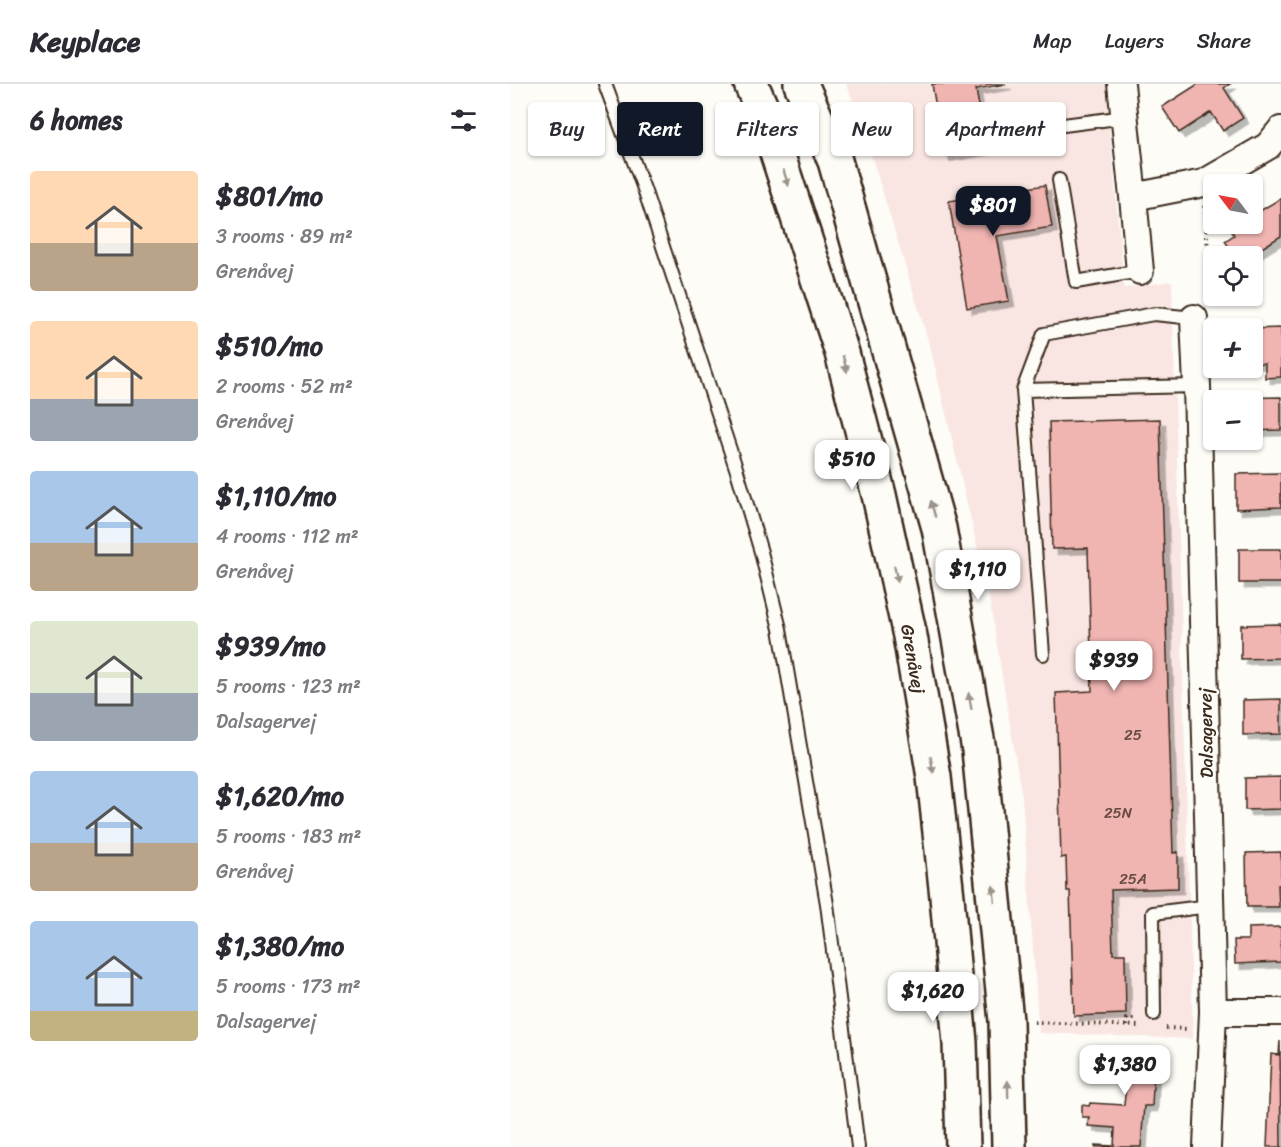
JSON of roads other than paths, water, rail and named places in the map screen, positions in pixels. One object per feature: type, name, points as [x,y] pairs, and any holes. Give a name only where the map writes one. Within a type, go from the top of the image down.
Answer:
[{"type":"main road","name":"Grenåvej","points":[[751,84],[765,116],[842,353],[879,495],[910,636],[934,777],[948,908],[960,1043],[963,1147]]},
{"type":"main road","points":[[801,84],[835,161],[939,528],[979,750],[1006,1021],[1009,1147]]},
{"type":"street","points":[[1121,84],[1140,271]]},
{"type":"street","points":[[1134,197],[1204,183],[1268,146],[1281,130]]},
{"type":"street","name":"Dalsagervej","points":[[1194,318],[1213,1021],[1207,1147]]},
{"type":"street","points":[[1213,1021],[1281,1012]]},
{"type":"lane","points":[[605,84],[648,200],[737,471],[761,552],[780,629],[828,904],[858,1147]]},
{"type":"lane","points":[[1066,125],[1125,117]]},
{"type":"lane","points":[[1059,180],[1076,282],[1140,271]]},
{"type":"lane","points":[[1043,654],[1023,390],[1044,334],[1154,314],[1194,318]]},
{"type":"lane","points":[[1023,390],[1197,386]]},
{"type":"lane","points":[[1154,1014],[1153,913],[1210,906]]}]
